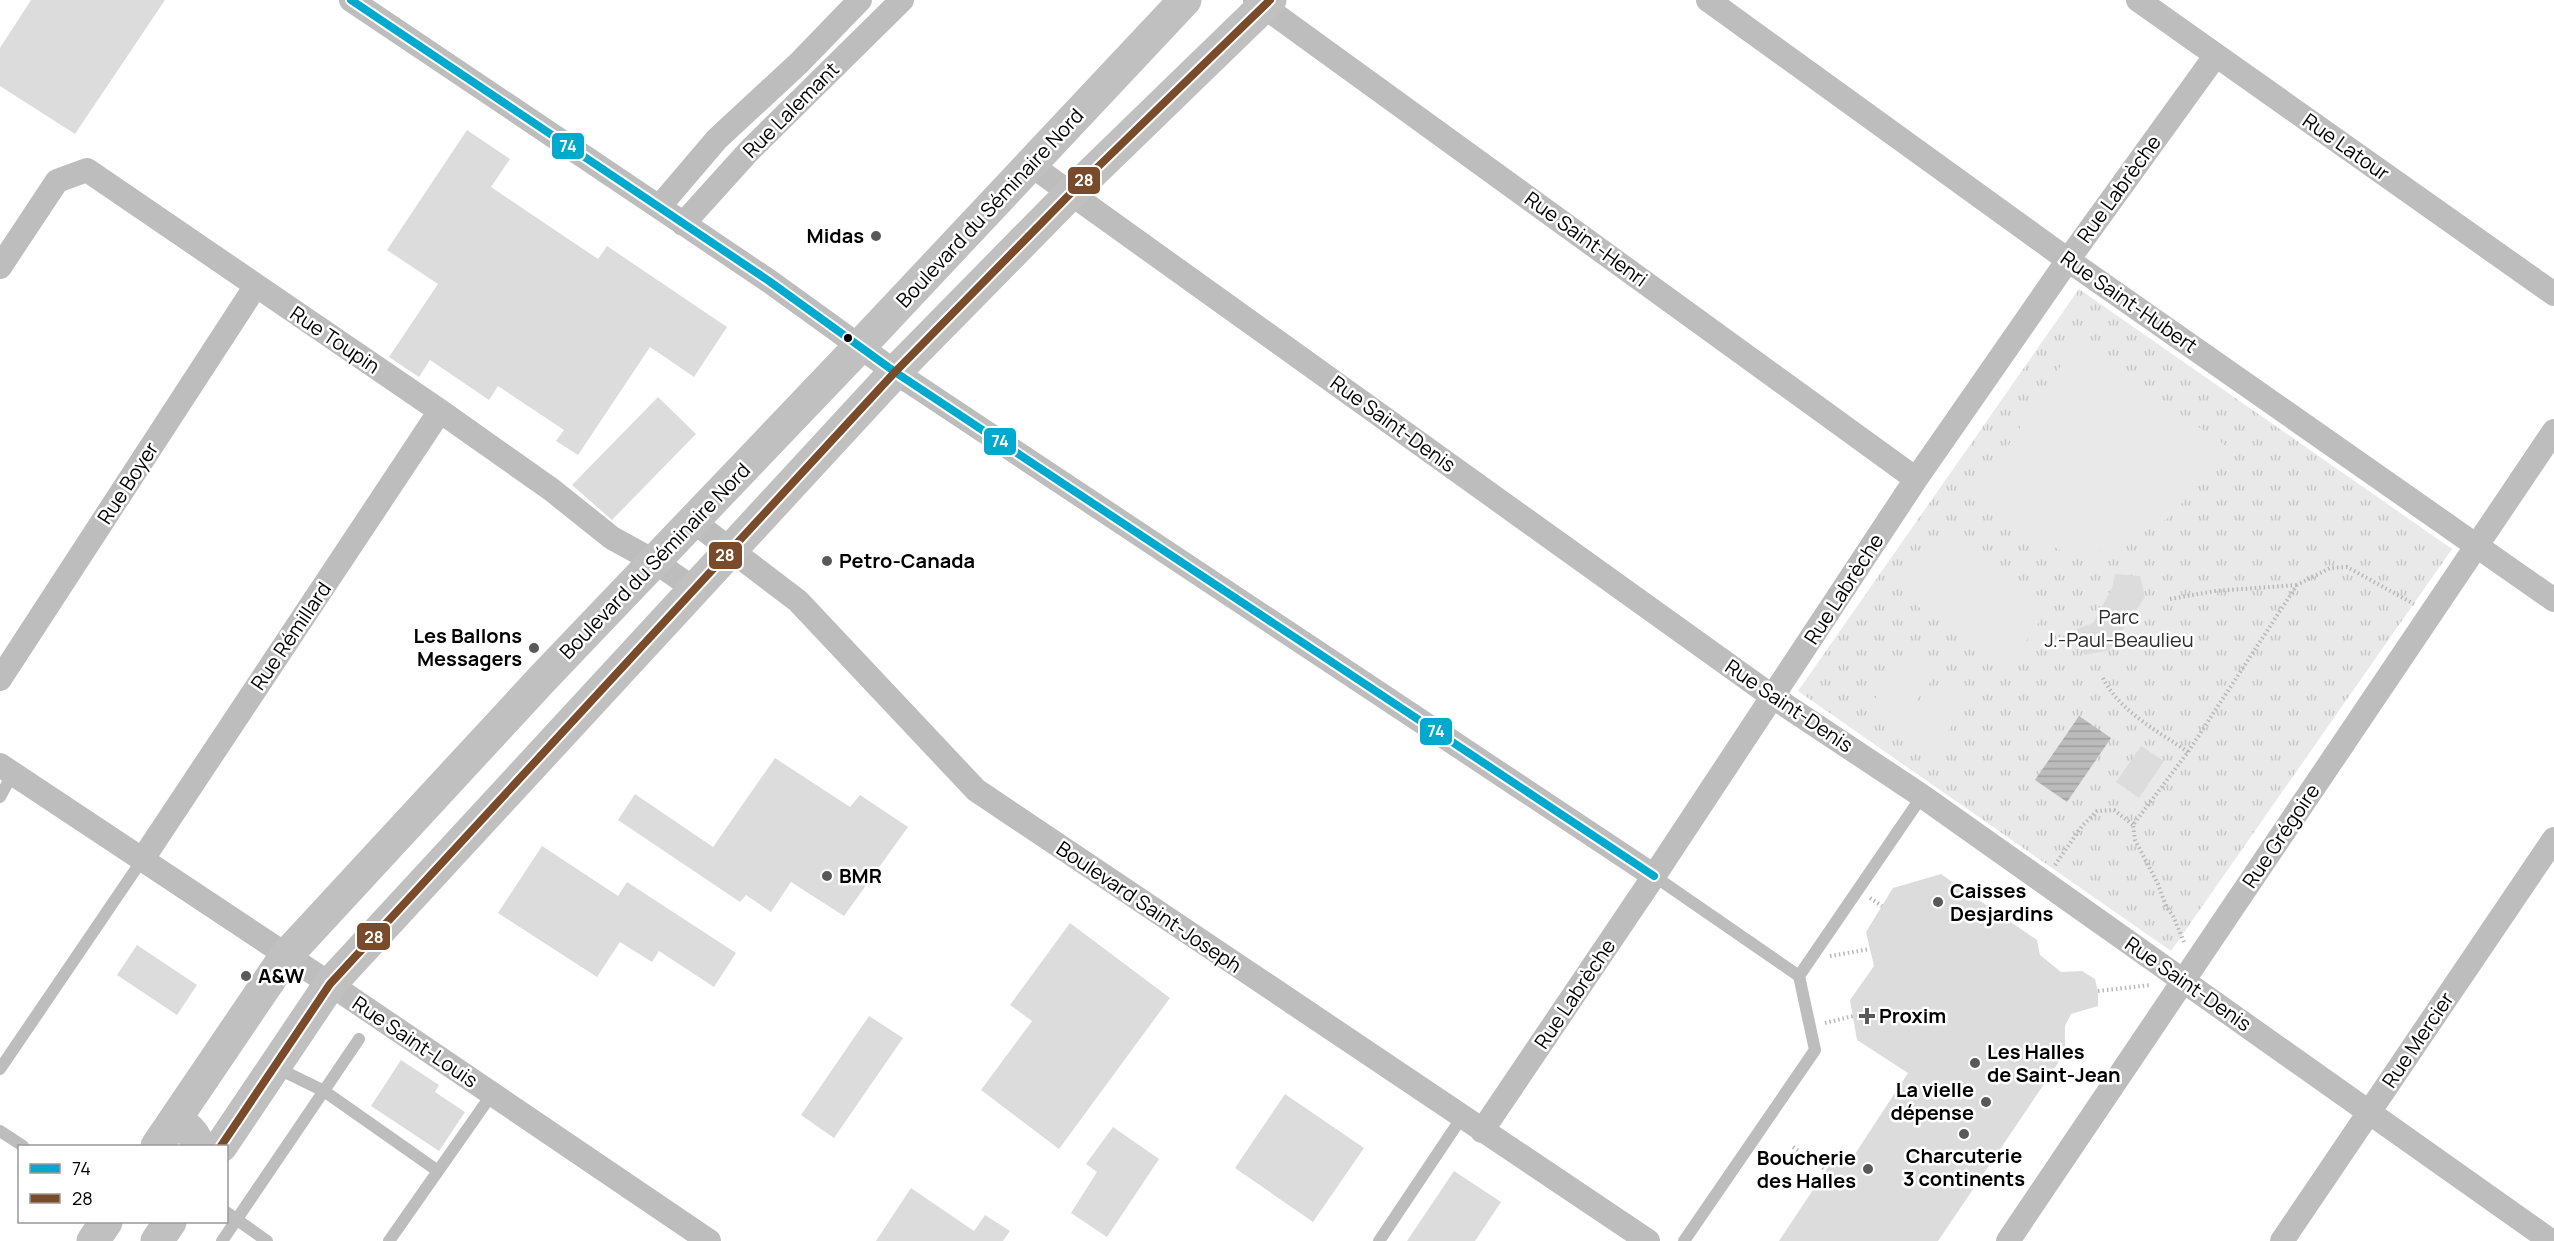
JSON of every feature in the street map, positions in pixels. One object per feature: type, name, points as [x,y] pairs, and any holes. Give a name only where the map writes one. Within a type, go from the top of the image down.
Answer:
[{"type":"main road","name":"Boulevard du Séminaire Nord","points":[[157,1145],[285,957],[654,561],[860,346],[1185,0]]},
{"type":"main road","points":[[222,1145],[330,984],[693,588],[732,550],[895,372],[1263,2]]},
{"type":"main road","points":[[175,1120],[186,1127],[197,1140],[197,1145]]},
{"type":"main road","points":[[93,1241],[105,1223]]},
{"type":"main road","points":[[157,1241],[169,1223]]},
{"type":"street","points":[[351,0],[826,320],[895,372],[1654,876]]},
{"type":"street","name":"Rue Lalemant","points":[[659,207],[717,139],[799,63],[860,0]]},
{"type":"street","name":"Rue Lalemant","points":[[683,224],[749,151],[902,0]]},
{"type":"street","name":"Rue Saint-Hubert","points":[[1708,0],[2068,260],[2554,600]]},
{"type":"street","name":"Rue Latour","points":[[2138,0],[2554,294]]},
{"type":"street","name":"Rue Saint-Henri","points":[[1263,2],[1916,479]]},
{"type":"street","name":"Rue Labrèche","points":[[1482,1131],[1654,876],[1916,479],[2068,260],[2217,55]]},
{"type":"street","name":"Rue Saint-Denis","points":[[1031,165],[1773,697],[1922,796],[2043,881],[2188,974],[2369,1112],[2549,1236]]},
{"type":"street","name":"Rue Toupin","points":[[0,267],[57,181],[87,170],[255,287],[440,411],[552,490],[612,538],[654,561],[693,588]]},
{"type":"street","name":"Rue Boyer","points":[[0,679],[255,287]]},
{"type":"street","name":"Rue Rémillard","points":[[142,860],[440,411]]},
{"type":"street","name":"Rue Grégoire","points":[[2008,1241],[2554,431]]},
{"type":"street","name":"Boulevard Saint-Joseph","points":[[693,521],[798,602],[976,790],[1648,1241]]},
{"type":"street","name":"Rue Saint-Louis","points":[[6,769],[285,957],[330,984],[709,1241]]},
{"type":"street","name":"Rue Mercier","points":[[2282,1241],[2554,839]]},
{"type":"lane","points":[[0,796],[6,769]]},
{"type":"lane","points":[[1799,976],[1922,796]]},
{"type":"lane","points":[[0,1069],[142,860]]},
{"type":"lane","points":[[1654,876],[1799,976],[1815,1050],[1684,1241]]},
{"type":"lane","points":[[222,1241],[231,1215],[324,1091],[359,1039]]},
{"type":"lane","points":[[274,1067],[324,1091],[438,1171]]},
{"type":"lane","points":[[389,1241],[492,1094]]},
{"type":"lane","points":[[1379,1241],[1462,1117]]},
{"type":"lane","points":[[0,1131],[21,1145]]},
{"type":"lane","points":[[231,1215],[267,1241]]},
{"type":"path","points":[[2170,599],[2215,591],[2297,585],[2330,568],[2346,567],[2430,614]]},
{"type":"path","points":[[2133,825],[2188,752],[2297,585]]},
{"type":"path","points":[[2103,678],[2109,692],[2121,704],[2188,752]]},
{"type":"path","points":[[2043,881],[2082,826],[2097,811],[2114,810],[2133,825],[2135,840],[2173,916],[2188,974],[2098,991]]},
{"type":"path","points":[[1818,948],[1832,957],[1870,949]]},
{"type":"path","points":[[1810,1026],[1853,1016]]},
{"type":"path","points":[[1793,1147],[1826,1170]]},
{"type":"green space","name":"Parc J.-Paul-Beaulieu","points":[[2079,289],[2452,549],[2171,951],[1798,691]]},
{"type":"green space","points":[[2076,343],[2232,450],[2168,518],[2131,540],[2076,558],[2044,542],[1976,494]]},
{"type":"green space","points":[[1947,532],[2047,602],[2047,610],[2010,665],[2003,666],[1903,596],[1902,587],[1940,533]]},
{"type":"green space","points":[[1909,651],[1937,672],[1896,730],[1867,710]]},
{"type":"green space","points":[[1944,676],[1972,697],[1931,755],[1902,735]]},
{"type":"shaded area","points":[[2079,716],[2111,738],[2067,802],[2035,780]]},
{"type":"building","points":[[31,0],[165,0],[75,134],[0,86],[0,48]]},
{"type":"building","points":[[467,130],[510,159],[491,187],[598,259],[607,246],[727,327],[694,377],[650,347],[578,455],[556,441],[564,430],[498,386],[489,400],[430,360],[419,377],[389,357],[438,284],[387,250]]},
{"type":"building","points":[[658,397],[696,434],[612,520],[572,485]]},
{"type":"building","points":[[2115,574],[2140,576],[2145,597],[2109,650],[2084,655],[2077,629],[2093,623],[2112,588]]},
{"type":"building","points":[[2141,746],[2164,761],[2139,798],[2116,782]]},
{"type":"building","name":"BMR","points":[[775,758],[850,807],[860,795],[908,827],[844,916],[791,882],[771,912],[746,895],[740,902],[618,820],[635,794],[713,847]]},
{"type":"building","points":[[542,846],[618,896],[627,882],[736,953],[714,987],[659,951],[652,962],[620,942],[597,977],[498,913]]},
{"type":"building","name":"Les Halles de Saint-Jean","points":[[1941,874],[2037,940],[2040,955],[2061,972],[2082,971],[2095,979],[2098,1006],[2071,1014],[2065,1026],[2065,1053],[1938,1241],[1779,1241],[1840,1149],[1853,1157],[1908,1073],[1857,1040],[1850,1000],[1874,966],[1866,932],[1893,888]]},
{"type":"building","points":[[1070,923],[1170,998],[1059,1149],[981,1090],[1032,1021],[1010,1005]]},
{"type":"building","points":[[137,945],[197,985],[177,1015],[117,975]]},
{"type":"building","points":[[869,1016],[903,1038],[834,1138],[801,1115]]},
{"type":"building","points":[[401,1060],[439,1085],[435,1092],[465,1112],[439,1151],[371,1106]]},
{"type":"building","points":[[1285,1094],[1364,1148],[1313,1222],[1235,1168]]},
{"type":"building","points":[[1113,1127],[1159,1159],[1107,1237],[1071,1213],[1097,1172],[1086,1164]]},
{"type":"building","points":[[1454,1171],[1501,1202],[1475,1241],[1407,1241]]},
{"type":"building","points":[[911,1188],[974,1231],[985,1215],[1010,1231],[1003,1241],[876,1241]]},
{"type":"transit line","name":"74","points":[[351,0],[769,281],[895,372],[1654,876]]},
{"type":"transit line","name":"28","points":[[222,1145],[330,984],[895,372],[1071,193],[1270,0]]},
{"type":"place","name":"Midas","points":[[876,236]]},
{"type":"place","name":"Petro-Canada","points":[[827,561]]},
{"type":"place","name":"Les Ballons Messagers","points":[[534,648]]},
{"type":"place","name":"BMR","points":[[827,876]]},
{"type":"place","name":"Caisses Desjardins","points":[[1938,902]]},
{"type":"place","name":"A&W","points":[[246,976]]},
{"type":"place","name":"Proxim","points":[[1867,1016]]},
{"type":"place","name":"Les Halles de Saint-Jean","points":[[1975,1063]]},
{"type":"place","name":"La vielle dépense","points":[[1986,1102]]},
{"type":"place","name":"Charcuterie 3 continents","points":[[1964,1134]]},
{"type":"place","name":"Boucherie des Halles","points":[[1868,1169]]}]
